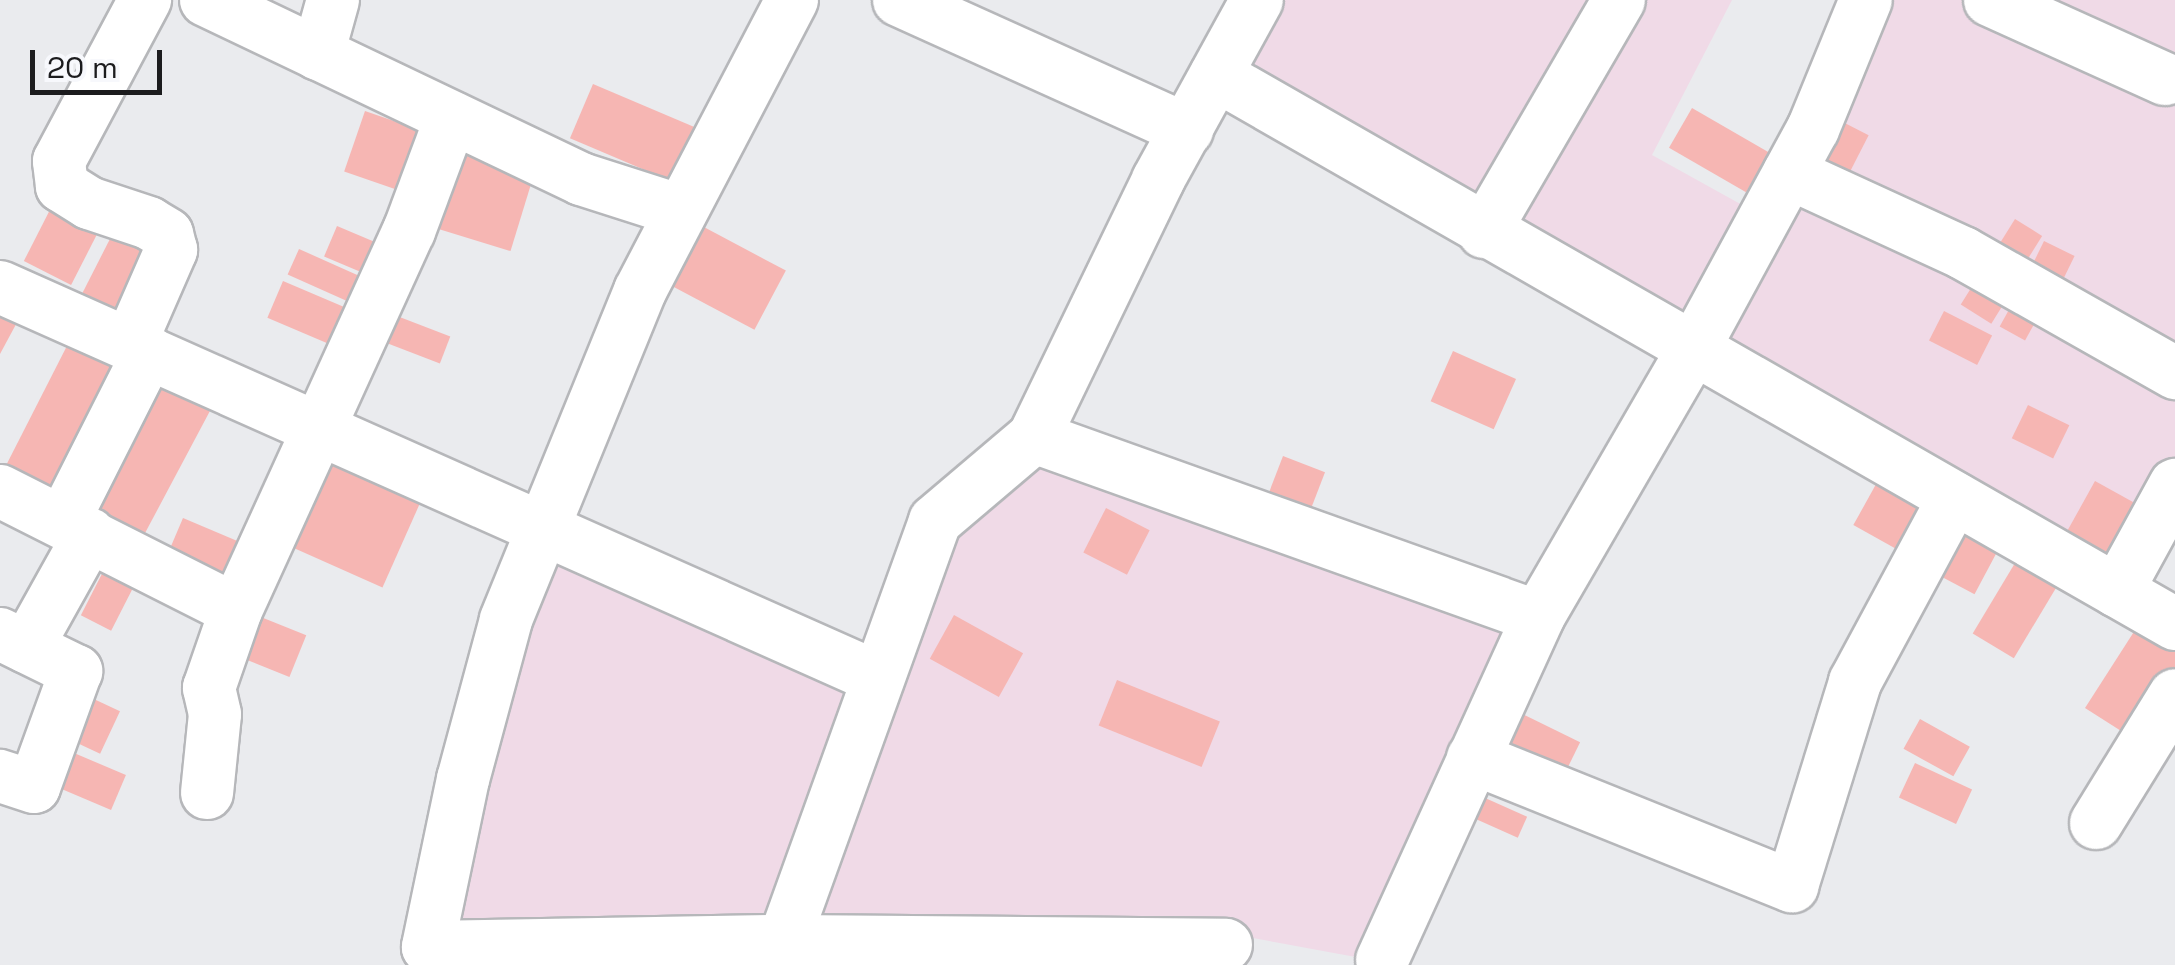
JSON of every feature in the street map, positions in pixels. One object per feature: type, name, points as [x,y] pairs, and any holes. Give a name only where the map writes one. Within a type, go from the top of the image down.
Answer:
[{"type":"street","points":[[0,776],[34,787],[76,671],[14,641],[77,527],[171,250],[167,234],[62,186],[59,161],[145,0]]},
{"type":"street","points":[[206,0],[581,179],[680,210]]},
{"type":"street","points":[[318,54],[332,0]]},
{"type":"street","points":[[792,0],[640,291],[506,620],[463,779],[424,956],[784,941],[1226,945]]},
{"type":"street","points":[[899,0],[1187,130]]},
{"type":"street","points":[[784,941],[935,521],[1034,437],[1187,130],[1257,0]]},
{"type":"street","points":[[1484,232],[1619,0]]},
{"type":"street","points":[[1382,960],[1538,617],[1695,346],[1813,129],[1866,0]]},
{"type":"street","points":[[1990,0],[2165,80]]},
{"type":"street","points":[[1216,75],[1484,232],[1695,346],[2175,624]]},
{"type":"street","points":[[207,794],[215,714],[209,688],[236,610],[409,232],[451,118]]},
{"type":"street","points":[[1789,173],[1963,253],[2175,373]]},
{"type":"street","points":[[0,287],[878,678]]},
{"type":"street","points":[[1034,437],[1538,617]]},
{"type":"street","points":[[2117,591],[2175,486]]},
{"type":"street","points":[[0,492],[77,527],[236,610]]},
{"type":"street","points":[[1474,758],[1792,886],[1855,682],[1954,498]]},
{"type":"street","points":[[2096,824],[2175,695]]},
{"type":"shaded area","points":[[1282,0],[1732,0],[1652,155],[1753,211],[1691,327],[1245,80]]},
{"type":"shaded area","points":[[1880,0],[2175,0],[2175,460],[2119,572],[1713,342]]},
{"type":"shaded area","points":[[1040,449],[1518,625],[1372,960],[1226,933],[447,932],[550,553],[890,692],[949,524]]},
{"type":"building","points":[[593,84],[703,130],[679,185],[570,138]]},
{"type":"building","points":[[1692,108],[1769,152],[1746,192],[1669,148]]},
{"type":"building","points":[[365,111],[436,135],[415,196],[344,172]]},
{"type":"building","points":[[1833,117],[1869,135],[1841,189],[1806,170]]},
{"type":"building","points":[[460,153],[534,176],[511,251],[437,229]]},
{"type":"building","points":[[57,196],[104,220],[71,285],[24,261]]},
{"type":"building","points":[[2015,219],[2042,236],[2017,276],[1990,259]]},
{"type":"building","points":[[337,226],[395,251],[382,281],[324,256]]},
{"type":"building","points":[[702,226],[786,271],[754,330],[671,285]]},
{"type":"building","points":[[113,233],[149,251],[117,313],[82,294]]},
{"type":"building","points":[[2044,241],[2075,256],[2054,298],[2023,283]]},
{"type":"building","points":[[299,249],[378,284],[367,310],[288,275]]},
{"type":"building","points":[[1983,269],[2014,288],[1991,324],[1961,305]]},
{"type":"building","points":[[283,281],[366,316],[350,353],[267,318]]},
{"type":"building","points":[[2021,288],[2046,302],[2025,341],[2000,326]]},
{"type":"building","points":[[0,304],[21,315],[0,354]]},
{"type":"building","points":[[384,311],[450,336],[440,364],[374,338]]},
{"type":"building","points":[[1944,311],[1992,336],[1977,365],[1929,340]]},
{"type":"building","points":[[72,336],[133,367],[62,508],[0,477]]},
{"type":"building","points":[[1453,351],[1516,379],[1494,429],[1431,401]]},
{"type":"building","points":[[148,372],[212,406],[143,538],[78,504]]},
{"type":"building","points":[[2028,405],[2069,425],[2053,458],[2012,438]]},
{"type":"building","points":[[332,450],[425,491],[382,587],[289,546]]},
{"type":"building","points":[[1283,456],[1325,472],[1310,511],[1268,495]]},
{"type":"building","points":[[1880,477],[1935,508],[1908,556],[1853,525]]},
{"type":"building","points":[[2095,481],[2136,504],[2108,555],[2066,533]]},
{"type":"building","points":[[1106,508],[1150,530],[1127,575],[1083,553]]},
{"type":"building","points":[[183,518],[254,548],[235,593],[164,563]]},
{"type":"building","points":[[1950,519],[2000,546],[1975,594],[1924,568]]},
{"type":"building","points":[[2018,558],[2059,583],[2014,658],[1973,633]]},
{"type":"building","points":[[109,560],[139,575],[111,631],[81,615]]},
{"type":"building","points":[[246,611],[306,635],[289,677],[229,653]]},
{"type":"building","points":[[954,615],[1023,653],[999,697],[930,659]]},
{"type":"building","points":[[2137,627],[2175,651],[2175,687],[2140,743],[2085,708]]},
{"type":"building","points":[[1117,680],[1220,722],[1202,767],[1099,725]]},
{"type":"building","points":[[81,693],[120,711],[100,754],[61,736]]},
{"type":"building","points":[[1510,708],[1580,742],[1567,770],[1496,736]]},
{"type":"building","points":[[1920,719],[1970,747],[1953,776],[1904,749]]},
{"type":"building","points":[[67,750],[126,775],[111,810],[52,785]]},
{"type":"building","points":[[1915,763],[1972,790],[1956,824],[1899,797]]},
{"type":"building","points":[[1465,789],[1527,817],[1518,838],[1456,810]]}]
